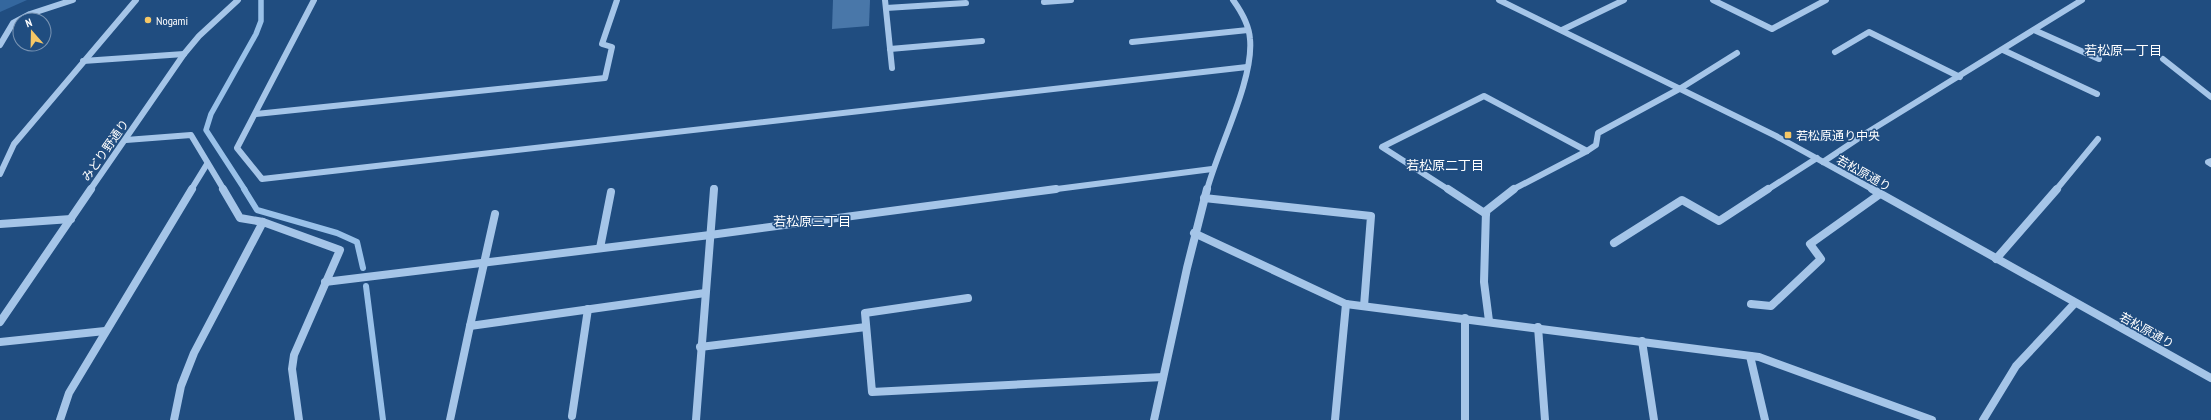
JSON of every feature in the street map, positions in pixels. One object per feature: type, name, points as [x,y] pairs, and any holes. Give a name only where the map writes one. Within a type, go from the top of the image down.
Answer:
[{"type":"street","points":[[0,45],[14,23],[30,14],[73,0]]},
{"type":"street","points":[[0,174],[2,164],[14,144],[136,0]]},
{"type":"street","name":"みどり野通り","points":[[0,322],[184,54],[199,36],[238,0]]},
{"type":"street","points":[[314,0],[237,148],[262,180],[1247,67]]},
{"type":"street","points":[[256,114],[605,78],[612,47],[602,44],[617,0]]},
{"type":"street","points":[[885,0],[892,68]]},
{"type":"street","points":[[1044,2],[1071,0]]},
{"type":"street","points":[[1154,420],[1194,233],[1212,169],[1247,67],[1250,43],[1248,30],[1233,0]]},
{"type":"street","name":"若松原通り","points":[[1499,0],[1681,88],[1820,160],[2211,378]]},
{"type":"street","points":[[1562,30],[1624,0]]},
{"type":"street","points":[[1713,0],[1772,29],[1826,0]]},
{"type":"street","points":[[1614,243],[1682,200],[1719,221],[1960,77],[2082,0]]},
{"type":"street","points":[[886,8],[966,2]]},
{"type":"street","points":[[1132,42],[1248,30]]},
{"type":"street","points":[[2034,30],[2099,59]]},
{"type":"street","points":[[1835,52],[1869,32],[1960,77]]},
{"type":"street","points":[[890,49],[982,41]]},
{"type":"street","points":[[2003,50],[2096,94]]},
{"type":"street","points":[[1489,321],[1484,282],[1486,214],[1491,206],[1521,186],[1588,151],[1596,145],[1598,133],[1681,88],[1737,53]]},
{"type":"street","points":[[83,61],[184,54]]},
{"type":"street","points":[[2163,60],[2211,98]]},
{"type":"street","points":[[1486,214],[1382,147],[1484,96],[1588,151]]},
{"type":"street","points":[[126,140],[191,135],[206,164],[240,218],[263,222],[340,250],[294,356],[292,369],[299,420]]},
{"type":"street","points":[[1996,259],[2086,156],[2098,139]]},
{"type":"street","points":[[60,420],[69,393],[206,164]]},
{"type":"street","points":[[325,282],[484,263],[1212,169]]},
{"type":"street","points":[[696,420],[700,347],[714,188]]},
{"type":"street","points":[[600,248],[611,192]]},
{"type":"street","points":[[1751,304],[1771,306],[1821,259],[1810,244],[1880,194]]},
{"type":"street","points":[[1204,198],[1371,216],[1364,306]]},
{"type":"street","points":[[450,420],[495,214]]},
{"type":"street","points":[[0,224],[71,218]]},
{"type":"street","points":[[174,420],[181,386],[194,353],[263,222]]},
{"type":"street","points":[[1194,233],[1346,304],[1538,327],[1759,357],[1932,420]]},
{"type":"street","points":[[470,326],[705,293]]},
{"type":"street","points":[[968,298],[865,313],[872,392],[1163,377]]},
{"type":"street","points":[[1983,420],[2016,366],[2075,303]]},
{"type":"street","points":[[1335,420],[1346,304]]},
{"type":"street","points":[[572,416],[588,309]]},
{"type":"street","points":[[1465,318],[1465,420]]},
{"type":"street","points":[[700,347],[866,327]]},
{"type":"street","points":[[1538,327],[1545,420]]},
{"type":"street","points":[[0,342],[105,332]]},
{"type":"street","points":[[1642,341],[1654,420]]},
{"type":"street","points":[[1750,356],[1765,420]]},
{"type":"shaded area","points":[[0,0],[27,0],[0,12]]},
{"type":"building","points":[[833,0],[870,0],[869,26],[832,29]]},
{"type":"waterway","points":[[245,190],[206,130],[211,114],[256,34],[261,21],[261,0]]},
{"type":"waterway","points":[[244,189],[257,210],[337,233],[357,242],[363,268]]},
{"type":"waterway","points":[[366,286],[383,420]]},
{"type":"place","name":"Nogami","points":[[148,20]]},
{"type":"place","name":"若松原通り中央","points":[[1788,135]]},
{"type":"district","name":"若松原一丁目","points":[[2123,50]]},
{"type":"district","name":"若松原二丁目","points":[[1445,165]]},
{"type":"district","name":"若松原三丁目","points":[[812,221]]}]
